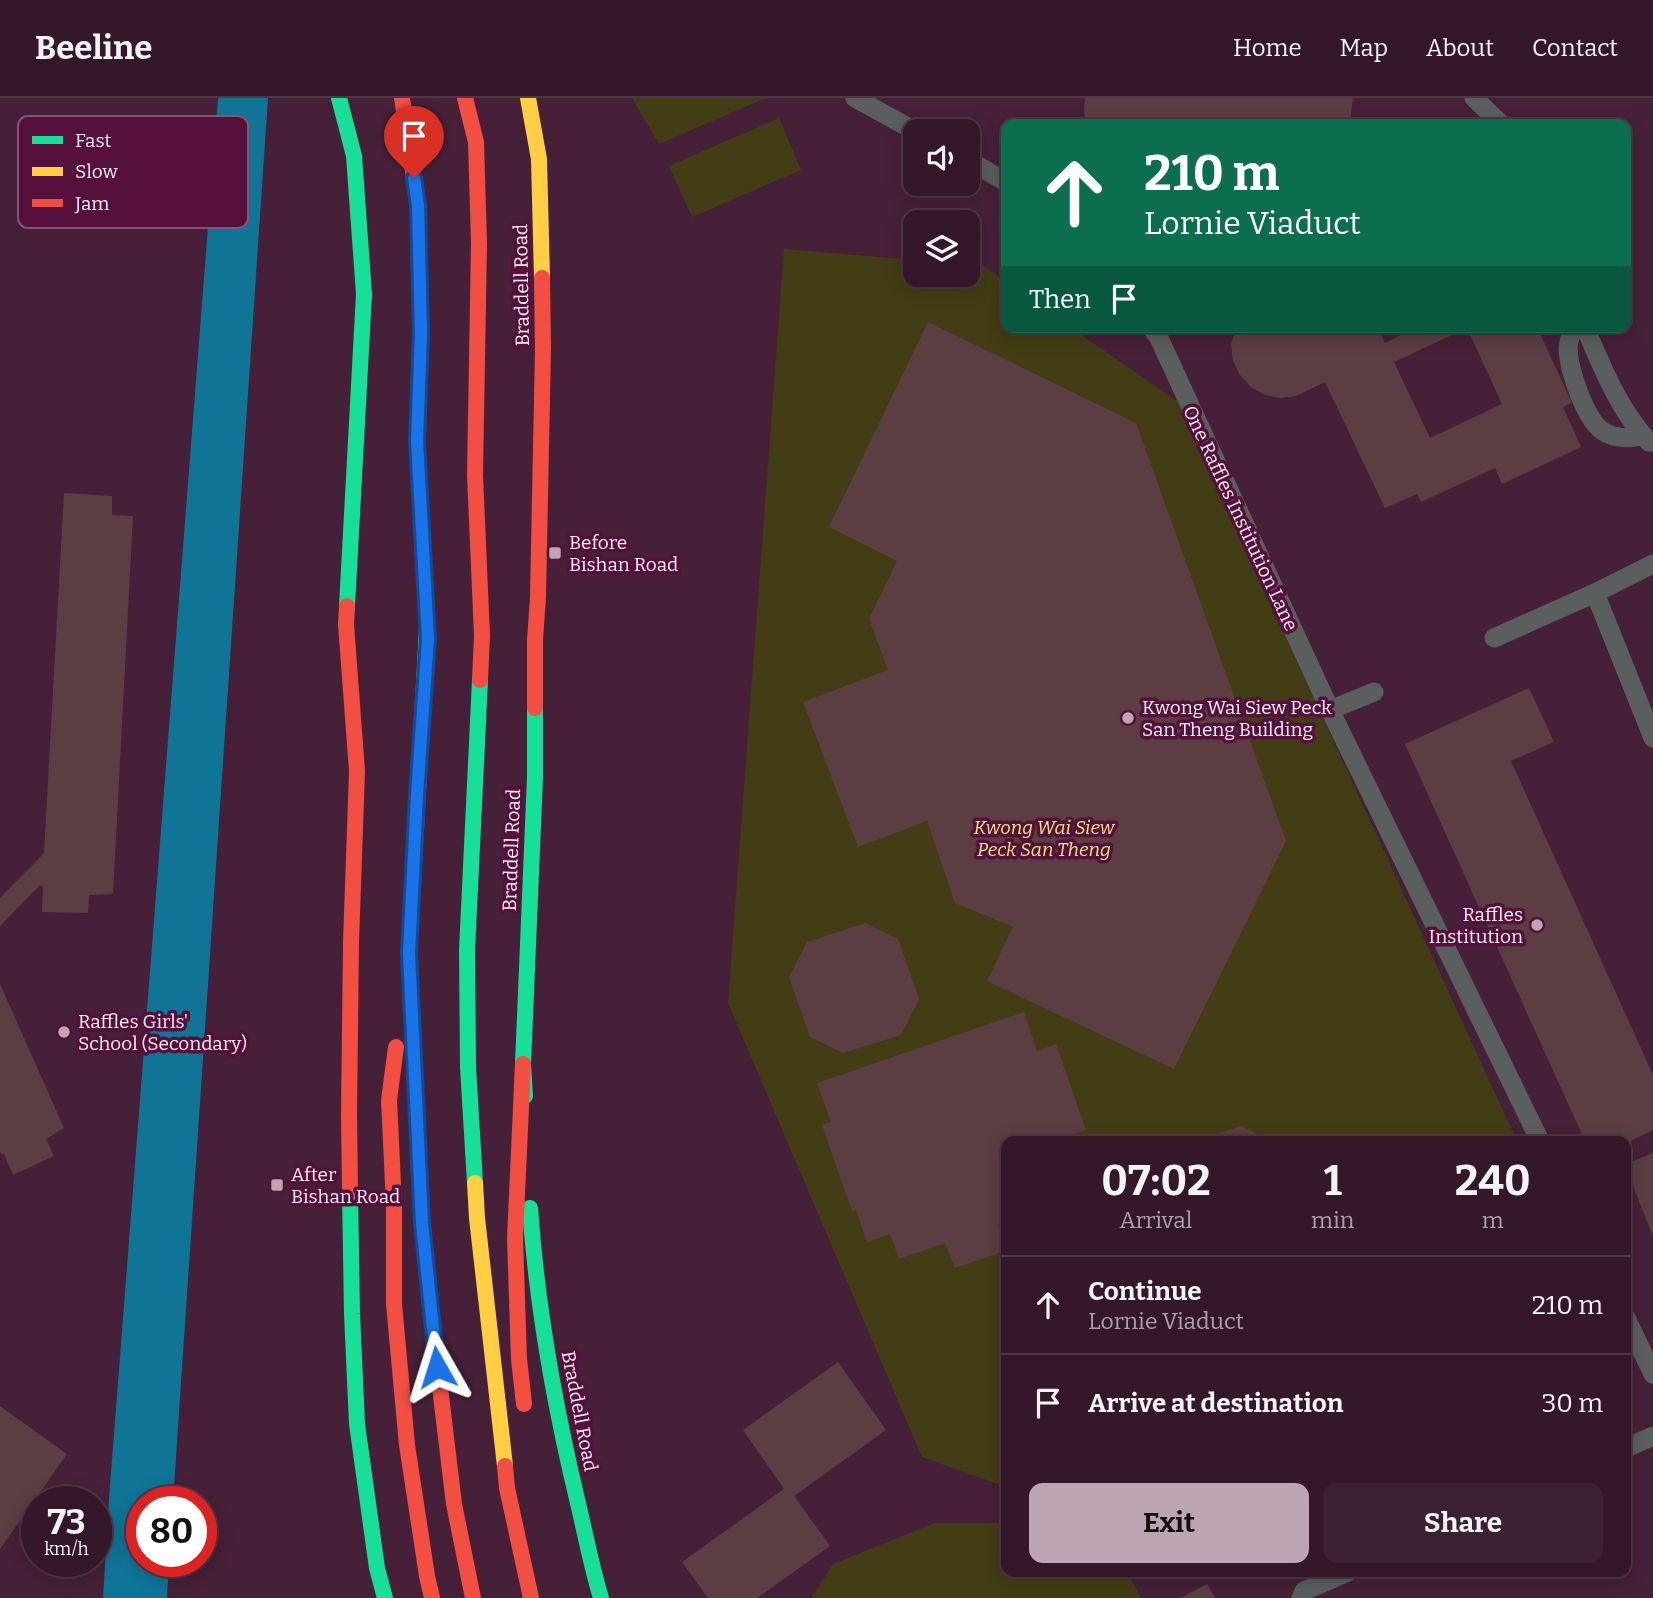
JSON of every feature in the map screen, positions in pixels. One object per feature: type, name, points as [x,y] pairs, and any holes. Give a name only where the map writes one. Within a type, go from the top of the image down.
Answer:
[{"type":"main road","points":[[339,98],[354,156],[364,294],[346,624],[358,771],[351,943],[349,1115],[352,1314],[357,1424],[377,1568],[385,1598]]},
{"type":"main road","points":[[402,98],[418,205],[421,333],[417,441],[428,638],[409,953],[389,1100],[394,1205],[394,1304],[407,1445],[432,1598]]},
{"type":"main road","name":"Braddell Road","points":[[465,98],[476,142],[479,244],[475,475],[482,636],[467,950],[467,1068],[477,1218],[504,1462],[531,1598]]},
{"type":"main road","name":"Braddell Road","points":[[528,98],[539,159],[543,348],[535,640],[535,777],[523,1064],[532,1235],[549,1370],[601,1598]]},
{"type":"main road","points":[[409,953],[424,1237],[454,1504],[472,1598]]},
{"type":"main road","points":[[523,1064],[515,1237],[519,1359],[526,1425]]},
{"type":"lane","points":[[855,98],[903,124]]},
{"type":"lane","points":[[1474,98],[1496,119]]},
{"type":"lane","points":[[980,167],[1001,179]]},
{"type":"lane","name":"One Raffles Institution Lane","points":[[1154,333],[1330,710],[1537,1136]]},
{"type":"lane","points":[[1571,333],[1567,346],[1571,367],[1591,419],[1602,432],[1619,439],[1648,440]]},
{"type":"lane","points":[[1588,333],[1607,378],[1624,408],[1648,440]]},
{"type":"lane","points":[[1494,638],[1653,564]]},
{"type":"lane","points":[[1595,593],[1653,738]]},
{"type":"lane","points":[[1330,710],[1374,692]]},
{"type":"lane","points":[[1631,1328],[1653,1374]]},
{"type":"lane","points":[[1631,1446],[1653,1436]]},
{"type":"lane","points":[[1301,1598],[1304,1591],[1336,1577]]},
{"type":"green space","points":[[632,98],[766,98],[659,144]]},
{"type":"green space","points":[[779,118],[801,170],[692,217],[669,166]]},
{"type":"green space","name":"Kwong Wai Siew Peck San Theng","points":[[784,249],[903,259],[903,287],[980,287],[982,265],[1001,278],[1001,333],[1079,333],[1178,402],[1515,1136],[1001,1136],[1001,1485],[922,1457],[728,1003]]},
{"type":"green space","points":[[935,1523],[1001,1523],[1001,1577],[1127,1577],[1131,1579],[1141,1598],[811,1598],[833,1564]]},
{"type":"water","points":[[218,98],[268,98],[174,1486],[126,1486],[126,1577],[168,1577],[167,1598],[103,1598],[104,1577],[112,1577],[110,1486],[208,228],[248,228],[248,116],[217,116]]},
{"type":"building","points":[[1085,98],[1353,98],[1351,119],[1086,119]]},
{"type":"building","name":"Kwong Wai Siew Peck San Theng Building","points":[[928,322],[1136,423],[1286,841],[1174,1069],[987,981],[1013,927],[955,903],[927,821],[858,847],[803,702],[888,670],[869,619],[897,561],[829,527]]},
{"type":"building","points":[[1234,333],[1380,333],[1385,343],[1405,333],[1456,333],[1394,362],[1430,438],[1502,404],[1469,333],[1540,333],[1572,403],[1563,407],[1581,447],[1502,484],[1495,468],[1421,502],[1417,494],[1385,508],[1325,382],[1296,396],[1281,398],[1265,395],[1251,387],[1240,375],[1233,361],[1231,345]]},
{"type":"building","points":[[64,493],[112,496],[112,515],[133,516],[113,894],[89,895],[88,913],[42,912],[43,887],[40,885],[0,926],[0,898],[44,853]]},
{"type":"building","points":[[1529,688],[1554,742],[1511,761],[1653,1075],[1653,1130],[1631,1141],[1631,1136],[1583,1136],[1405,744]]},
{"type":"building","points":[[865,923],[898,939],[919,999],[901,1035],[843,1053],[810,1037],[789,977],[807,942]]},
{"type":"building","points":[[0,984],[64,1128],[46,1139],[54,1156],[13,1175],[0,1151]]},
{"type":"building","points":[[1024,1012],[1037,1051],[1056,1044],[1086,1130],[1069,1136],[1001,1136],[1001,1224],[998,1225],[1001,1253],[955,1268],[945,1243],[899,1259],[890,1234],[867,1242],[856,1210],[852,1211],[822,1125],[831,1122],[817,1083]]},
{"type":"building","points":[[1241,1126],[1262,1136],[1212,1136]]},
{"type":"building","points":[[1653,1153],[1653,1236],[1631,1181],[1631,1162]]},
{"type":"building","points":[[838,1362],[886,1430],[794,1496],[830,1546],[757,1598],[708,1598],[682,1562],[784,1489],[743,1430]]},
{"type":"building","points":[[0,1406],[67,1454],[44,1486],[21,1486],[21,1519],[0,1549]]},
{"type":"building","points":[[1207,1584],[1215,1598],[1181,1598]]},
{"type":"traffic: fast","points":[[339,98],[354,156],[364,294],[347,606]]},
{"type":"traffic: fast","points":[[409,955],[427,628]]},
{"type":"traffic: fast","points":[[475,1183],[468,1067],[467,950],[480,680]]},
{"type":"traffic: fast","points":[[525,1096],[523,1064],[535,777],[535,708]]},
{"type":"traffic: fast","points":[[350,1190],[357,1424],[377,1568],[385,1598]]},
{"type":"traffic: fast","points":[[530,1208],[537,1282],[554,1391],[601,1598]]},
{"type":"traffic: slow","points":[[528,98],[539,159],[542,278]]},
{"type":"traffic: slow","points":[[409,955],[422,1224],[430,1304]]},
{"type":"traffic: slow","points":[[475,1183],[505,1466]]},
{"type":"traffic: jam","points":[[402,98],[418,205],[421,333],[417,441],[427,628]]},
{"type":"traffic: jam","points":[[465,98],[476,142],[479,244],[475,475],[482,636],[480,680]]},
{"type":"traffic: jam","points":[[535,708],[543,348],[542,278]]},
{"type":"traffic: jam","points":[[347,606],[357,771],[351,943],[350,1190]]},
{"type":"traffic: jam","points":[[396,1047],[389,1100],[394,1205],[394,1304],[407,1445],[432,1598]]},
{"type":"traffic: jam","points":[[523,1064],[515,1238],[519,1359],[524,1404]]},
{"type":"traffic: jam","points":[[430,1304],[454,1504],[473,1598]]},
{"type":"traffic: jam","points":[[505,1466],[507,1488],[531,1598]]},
{"type":"place","name":"Before Bishan Road","points":[[555,553]]},
{"type":"place","name":"Kwong Wai Siew Peck San Theng Building","points":[[1128,718]]},
{"type":"place","name":"Raffles Institution","points":[[1537,925]]},
{"type":"place","name":"Raffles Girls' School (Secondary)","points":[[64,1032]]},
{"type":"place","name":"After Bishan Road","points":[[277,1185]]},
{"type":"route","points":[[414,178],[418,205],[421,333],[417,441],[428,638],[409,953],[422,1223],[437,1367]]}]
